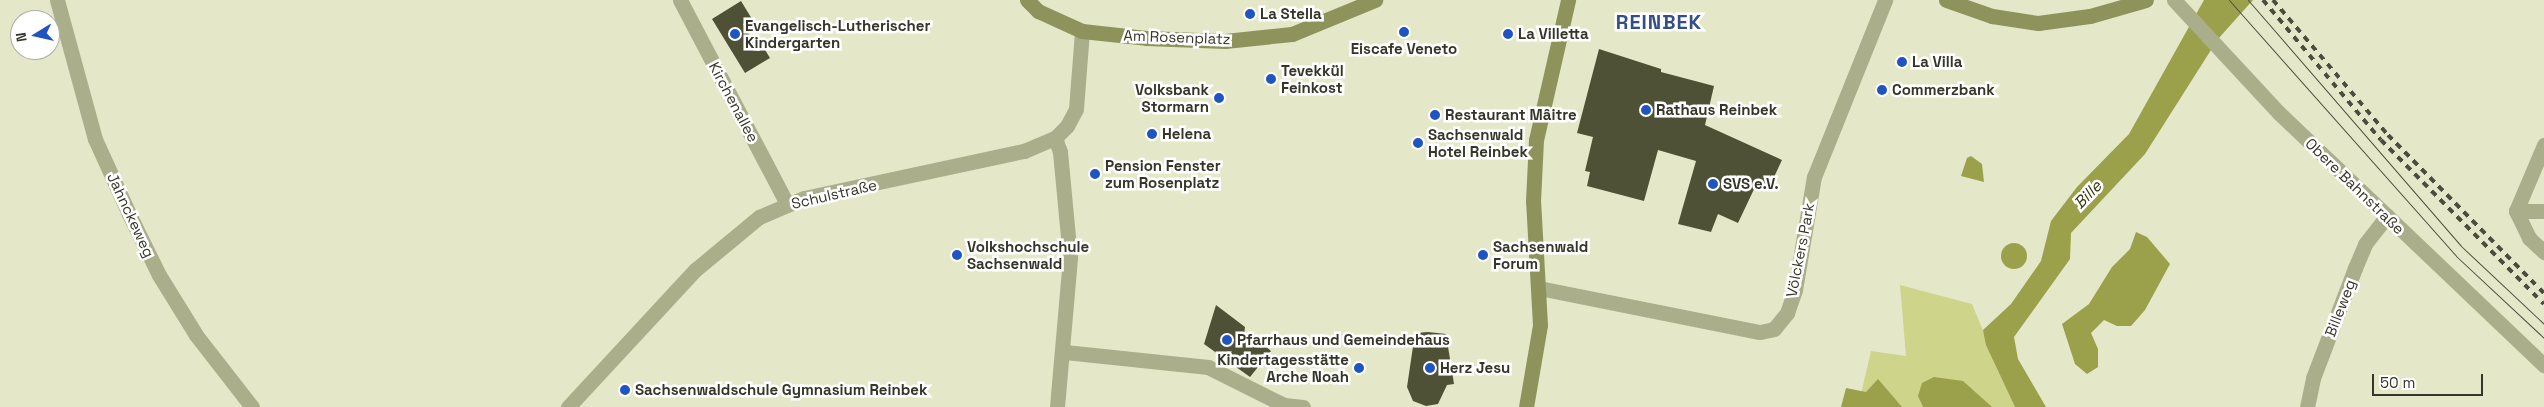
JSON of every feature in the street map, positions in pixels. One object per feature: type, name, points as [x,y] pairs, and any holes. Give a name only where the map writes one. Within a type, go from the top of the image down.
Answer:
[{"type":"main road","name":"Am Rosenplatz","points":[[1027,0],[1038,11],[1082,31],[1165,39],[1272,37],[1292,34],[1375,0]]},
{"type":"main road","points":[[1526,407],[1540,325],[1533,201],[1536,140],[1568,0]]},
{"type":"main road","points":[[1946,0],[1992,16],[2038,23],[2106,6],[2146,0]]},
{"type":"street","name":"Jahnckeweg","points":[[58,0],[95,139],[129,214],[159,275],[196,335],[252,407]]},
{"type":"street","name":"Kirchenallee","points":[[680,0],[787,204]]},
{"type":"street","name":"Völckers Park","points":[[1539,288],[1760,332],[1774,328],[1787,313],[1795,290],[1814,178],[1884,0]]},
{"type":"street","name":"Obere Bahnstraße","points":[[2178,5],[2224,55],[2387,216],[2544,366]]},
{"type":"street","points":[[1057,407],[1065,352],[1070,258],[1068,215],[1060,152],[1054,138],[1067,126],[1076,109],[1082,31]]},
{"type":"street","name":"Schulstraße","points":[[568,407],[695,270],[759,217],[787,204],[1024,151],[1054,138]]},
{"type":"street","points":[[2544,145],[2516,211],[2529,238],[2544,252]]},
{"type":"street","points":[[2516,211],[2544,211]]},
{"type":"street","name":"Billeweg","points":[[2307,407],[2314,378],[2365,244],[2387,216]]},
{"type":"street","points":[[1065,352],[1208,367],[1284,405],[1303,407]]},
{"type":"shaded area","points":[[1900,285],[1972,304],[2015,407],[1858,407],[1871,351],[1906,356]]},
{"type":"water","name":"Bille","points":[[2204,0],[2253,0],[2218,39],[2145,154],[2071,233],[2070,259],[2014,337],[2018,359],[2046,407],[2015,407],[1986,345],[1983,330],[2011,304],[2041,261],[2051,221],[2077,187],[2129,134]]},
{"type":"water","points":[[1971,156],[1982,164],[1984,182],[1961,176],[1967,158]]},
{"type":"water","points":[[2136,232],[2147,237],[2170,264],[2145,310],[2131,326],[2117,326],[2104,320],[2091,333],[2098,349],[2098,367],[2087,374],[2075,364],[2062,324],[2089,304],[2112,267],[2130,249]]},
{"type":"water","points":[[2014,243],[2023,247],[2027,256],[2023,265],[2014,269],[2005,265],[2001,256],[2005,247]]},
{"type":"water","points":[[1934,377],[1963,381],[1992,407],[1923,407],[1918,396],[1922,383]]},
{"type":"water","points":[[1878,379],[1902,407],[1841,407],[1846,388],[1866,392]]},
{"type":"building","name":"Evangelisch-Lutherischer Kindergarten","points":[[741,1],[752,19],[743,24],[756,46],[761,43],[770,58],[745,73],[712,19]]},
{"type":"building","name":"Rathaus Reinbek","points":[[1599,49],[1661,69],[1661,72],[1714,86],[1705,125],[1782,160],[1768,190],[1756,185],[1738,223],[1718,214],[1711,232],[1678,224],[1696,161],[1658,150],[1644,201],[1587,186],[1590,172],[1585,171],[1593,137],[1577,133]]},
{"type":"building","name":"Pfarrhaus und Gemeindehaus","points":[[1216,305],[1245,327],[1244,336],[1258,348],[1263,344],[1271,351],[1250,377],[1204,344]]},
{"type":"building","name":"Herz Jesu","points":[[1415,333],[1446,334],[1454,384],[1447,385],[1438,404],[1426,406],[1413,401],[1407,387]]},
{"type":"tram line","points":[[2229,0],[2456,256],[2544,338]]},
{"type":"tram line","points":[[2248,0],[2461,246],[2544,324]]},
{"type":"railway","points":[[2263,0],[2381,140],[2544,304]]},
{"type":"railway","points":[[2273,0],[2388,135],[2544,293]]},
{"type":"place","name":"La Stella","points":[[1250,14]]},
{"type":"place","name":"Eiscafe Veneto","points":[[1404,32]]},
{"type":"place","name":"Evangelisch-Lutherischer Kindergarten","points":[[735,34]]},
{"type":"place","name":"La Villetta","points":[[1508,34]]},
{"type":"place","name":"La Villa","points":[[1902,62]]},
{"type":"place","name":"Tevekkül Feinkost","points":[[1271,79]]},
{"type":"place","name":"Commerzbank","points":[[1882,90]]},
{"type":"place","name":"Volksbank Stormarn","points":[[1219,98]]},
{"type":"place","name":"Rathaus Reinbek","points":[[1646,110]]},
{"type":"place","name":"Restaurant Mâitre","points":[[1435,115]]},
{"type":"place","name":"Helena","points":[[1152,134]]},
{"type":"place","name":"Sachsenwald Hotel Reinbek","points":[[1418,143]]},
{"type":"place","name":"Pension Fenster zum Rosenplatz","points":[[1095,174]]},
{"type":"place","name":"SVS e.V.","points":[[1713,184]]},
{"type":"place","name":"Volkshochschule Sachsenwald","points":[[957,255]]},
{"type":"place","name":"Sachsenwald Forum","points":[[1483,255]]},
{"type":"place","name":"Pfarrhaus und Gemeindehaus","points":[[1227,340]]},
{"type":"place","name":"Kindertagesstätte Arche Noah","points":[[1359,368]]},
{"type":"place","name":"Herz Jesu","points":[[1430,368]]},
{"type":"place","name":"Sachsenwaldschule Gymnasium Reinbek","points":[[625,390]]},
{"type":"district","name":"REINBEK","points":[[1659,22]]}]
